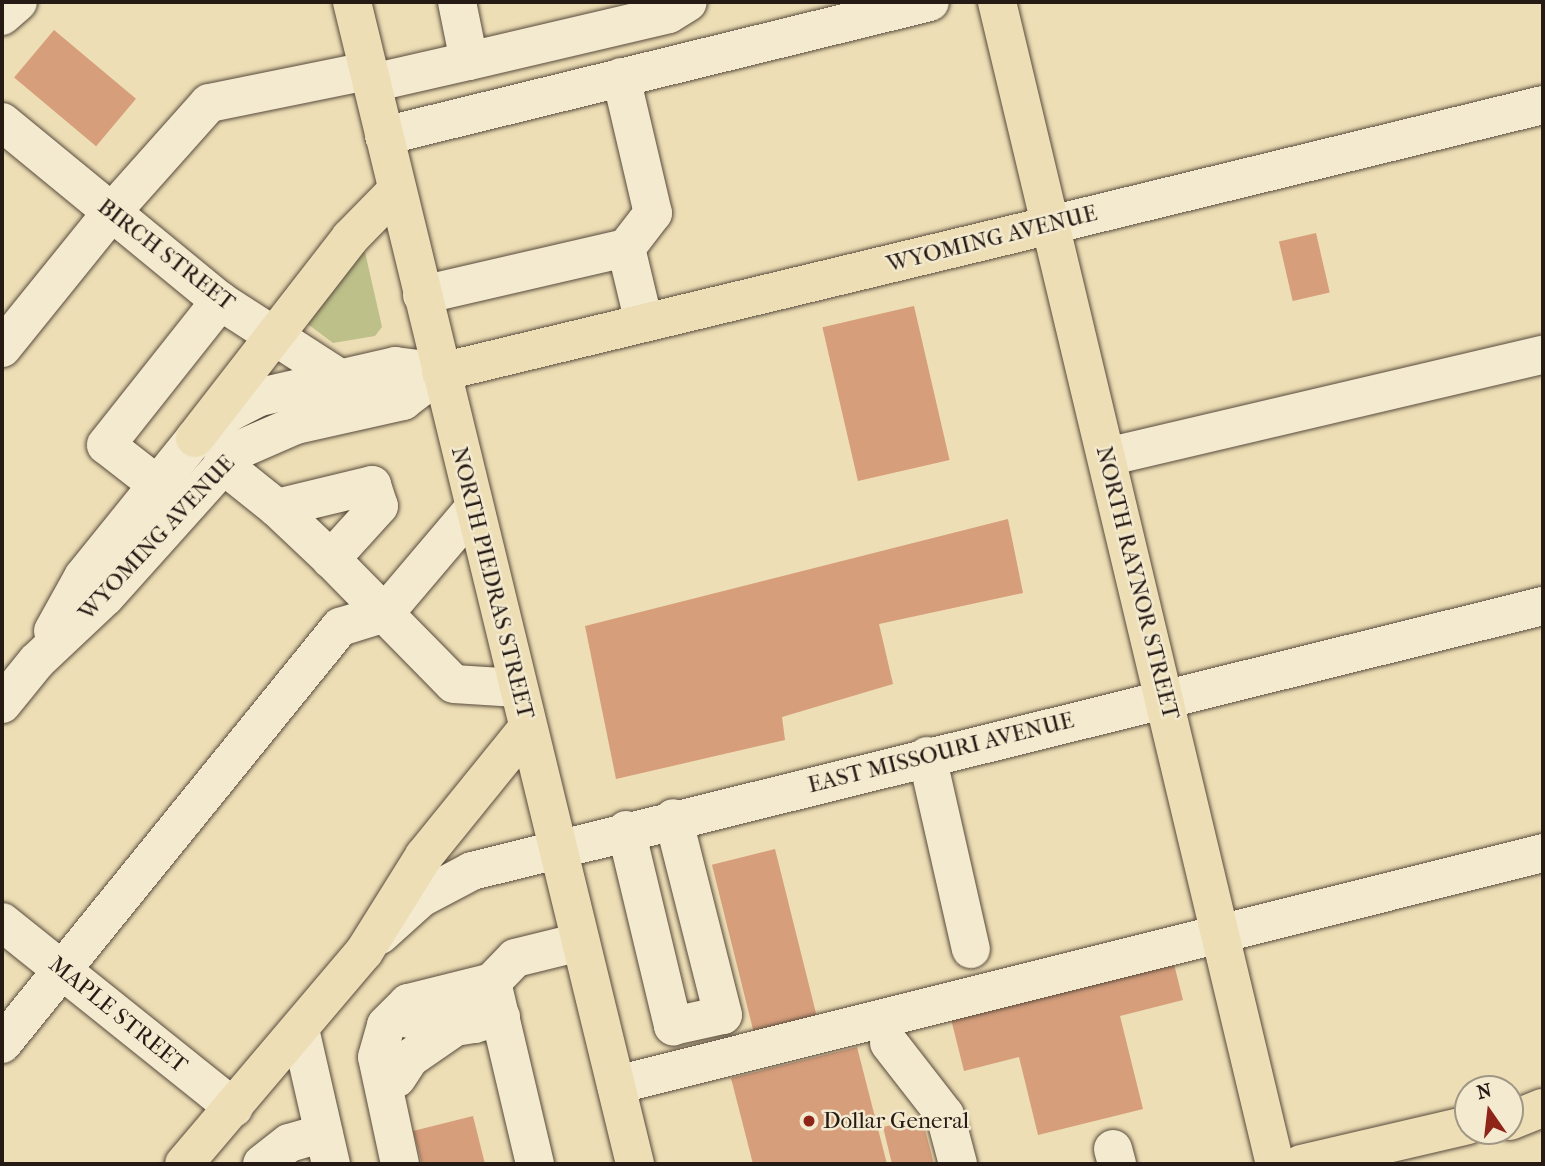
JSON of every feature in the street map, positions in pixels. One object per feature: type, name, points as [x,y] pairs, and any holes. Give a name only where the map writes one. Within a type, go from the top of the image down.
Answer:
[{"type":"main road","name":"NORTH PIEDRAS STREET","points":[[352,2],[635,1164]]},
{"type":"main road","name":"NORTH RAYNOR STREET","points":[[997,2],[1275,1164]]},
{"type":"main road","points":[[195,438],[350,238],[397,190]]},
{"type":"main road","name":"WYOMING AVENUE","points":[[441,372],[1051,225]]},
{"type":"main road","name":"EAST MISSOURI AVENUE","points":[[184,1164],[364,952],[424,856],[527,729]]},
{"type":"main road","points":[[1524,1112],[1543,1108]]},
{"type":"main road","points":[[1524,1115],[1543,1108]]},
{"type":"main road","points":[[1301,1164],[1454,1128]]},
{"type":"main road","points":[[1408,1164],[1426,1152],[1454,1142]]},
{"type":"street","points":[[2,15],[8,2]]},
{"type":"street","points":[[2,15],[18,2]]},
{"type":"street","points":[[457,2],[469,61]]},
{"type":"street","points":[[2,348],[111,213],[209,103],[469,61],[631,12],[669,14],[688,2]]},
{"type":"street","points":[[384,136],[930,2]]},
{"type":"street","points":[[422,295],[625,248],[653,213],[621,77]]},
{"type":"street","name":"WYOMING AVENUE","points":[[1051,225],[1543,106]]},
{"type":"street","name":"BIRCH STREET","points":[[2,122],[220,301],[338,377]]},
{"type":"street","points":[[625,248],[644,323]]},
{"type":"street","points":[[172,496],[106,445],[220,301]]},
{"type":"street","points":[[1107,457],[1543,355]]},
{"type":"street","name":"WYOMING AVENUE","points":[[172,496],[195,438],[260,397],[395,366],[441,372]]},
{"type":"street","name":"WYOMING AVENUE","points":[[2,704],[37,661],[83,577],[172,496],[265,436],[296,425],[403,401],[441,372]]},
{"type":"street","points":[[222,464],[277,508],[331,559],[454,684],[517,688]]},
{"type":"street","points":[[277,508],[372,485],[379,506],[331,559]]},
{"type":"street","points":[[2,1044],[340,627],[385,613],[474,508]]},
{"type":"street","name":"EAST MISSOURI AVENUE","points":[[364,952],[393,921],[446,883],[472,870],[673,818],[1543,606]]},
{"type":"street","points":[[927,756],[971,949]]},
{"type":"street","points":[[626,830],[673,1026],[723,1015],[673,818]]},
{"type":"street","points":[[615,1085],[1220,931],[1543,853]]},
{"type":"street","name":"MAPLE STREET","points":[[2,922],[234,1108]]},
{"type":"street","points":[[535,1164],[489,1008],[515,958],[580,942]]},
{"type":"street","points":[[400,1164],[377,1057],[386,1025],[408,1003],[489,1008]]},
{"type":"street","points":[[416,1164],[392,1051],[398,1030],[413,1016],[452,1015],[489,1008]]},
{"type":"street","points":[[262,1164],[289,1143],[327,1149],[300,1029]]},
{"type":"street","points":[[889,1043],[945,1115],[958,1164]]},
{"type":"green space","points":[[358,252],[365,252],[382,327],[375,336],[333,343],[301,319]]},
{"type":"building","points":[[54,30],[136,99],[96,146],[14,77]]},
{"type":"building","points":[[1316,233],[1330,292],[1293,301],[1279,242]]},
{"type":"building","points":[[914,306],[950,460],[858,481],[822,327]]},
{"type":"building","points":[[1008,519],[1023,593],[879,624],[893,684],[782,717],[785,740],[616,779],[585,626]]},
{"type":"building","points":[[775,849],[817,1017],[754,1033],[712,865]]},
{"type":"building","points":[[1173,960],[1183,1000],[1120,1016],[1143,1109],[1038,1135],[1019,1057],[964,1071],[950,1015]]},
{"type":"building","name":"Dollar General","points":[[857,1047],[887,1164],[753,1164],[731,1078]]},
{"type":"building","points":[[473,1116],[485,1164],[422,1164],[413,1131]]},
{"type":"building","points":[[922,1118],[934,1164],[892,1164],[883,1127]]},
{"type":"place","name":"Dollar General","points":[[809,1121]]}]
